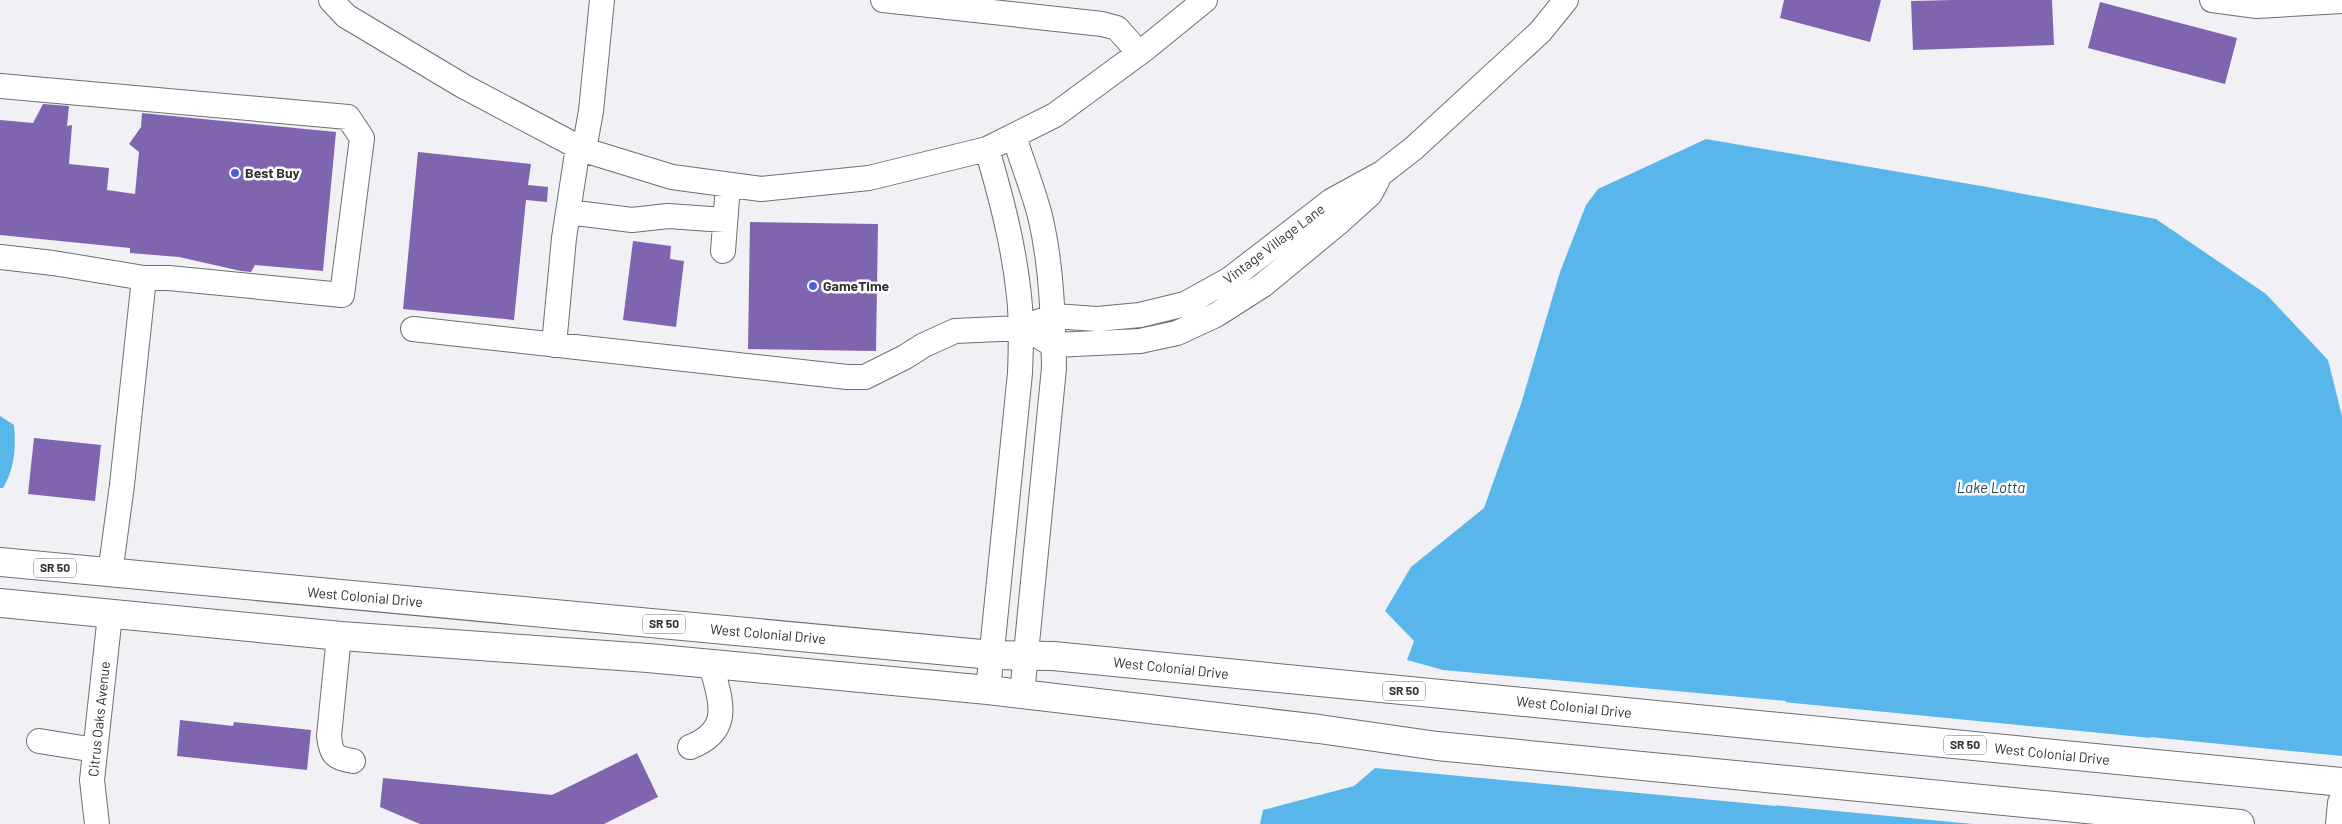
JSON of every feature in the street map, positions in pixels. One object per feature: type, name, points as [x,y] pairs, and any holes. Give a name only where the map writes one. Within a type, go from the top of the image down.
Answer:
[{"type":"highway","name":"West Colonial Drive","points":[[0,562],[110,574],[992,654],[1063,656],[2342,782]]},
{"type":"highway","points":[[36,607],[92,588],[110,574]]},
{"type":"highway","points":[[110,615],[141,591],[178,579]]},
{"type":"highway","points":[[0,604],[339,636],[711,664],[988,690],[1319,729],[1437,746],[2240,824]]},
{"type":"highway","points":[[2340,824],[2342,803]]},
{"type":"street","points":[[331,0],[346,16],[463,86],[581,148],[672,177],[761,189],[869,178],[987,149],[1055,116],[1139,53],[1205,0]]},
{"type":"street","points":[[554,344],[568,212],[581,148],[591,111],[602,0]]},
{"type":"street","points":[[883,0],[1003,6],[1098,24],[1117,28],[1139,53]]},
{"type":"street","name":"Vintage Village Lane","points":[[1021,328],[1054,316],[1097,319],[1140,315],[1185,304],[1230,280],[1331,201],[1382,173],[1414,148],[1540,32],[1566,0]]},
{"type":"street","points":[[2212,0],[2257,6],[2342,1]]},
{"type":"street","points":[[0,86],[348,117],[362,138],[342,295],[169,278],[144,278],[53,263],[0,257]]},
{"type":"street","points":[[1014,136],[1040,217],[1049,269],[1054,316],[1054,368],[1022,694]]},
{"type":"street","points":[[987,149],[1006,217],[1019,295],[1021,328],[1020,373],[988,690]]},
{"type":"street","name":"Vintage Village Lane","points":[[1021,328],[1054,345],[1140,341],[1177,333],[1216,315],[1263,286],[1370,194],[1382,173]]},
{"type":"street","points":[[723,251],[728,185]]},
{"type":"street","points":[[568,212],[602,227],[632,220],[668,216],[725,220]]},
{"type":"street","points":[[110,574],[122,485],[144,278]]},
{"type":"street","points":[[412,329],[554,344],[592,340],[847,377],[865,377],[924,345],[955,331],[1021,328]]},
{"type":"street","name":"Citrus Oaks Avenue","points":[[97,824],[92,780],[110,615]]},
{"type":"street","points":[[339,636],[330,742],[334,754],[353,761]]},
{"type":"street","points":[[690,747],[704,742],[715,732],[720,721],[720,701],[711,664]]},
{"type":"street","points":[[39,741],[95,750]]},
{"type":"water","name":"Lake Lotta","points":[[1706,139],[1987,187],[2156,219],[2266,294],[2328,360],[2342,416],[2342,756],[2150,737],[2140,824],[1260,824],[1263,810],[1354,786],[1375,768],[1776,806],[1786,701],[1443,670],[1407,660],[1414,641],[1385,611],[1411,567],[1484,508],[1521,404],[1560,272],[1586,205],[1598,189]]},
{"type":"water","points":[[0,416],[14,425],[15,433],[12,465],[3,488],[0,488]]},
{"type":"pier","points":[[1783,702],[2151,738],[2142,824],[1973,824],[1773,805]]},
{"type":"building","points":[[1784,0],[1881,0],[1870,42],[1780,18]]},
{"type":"building","points":[[2052,0],[2054,45],[1913,50],[1911,1]]},
{"type":"building","points":[[2100,2],[2237,38],[2225,84],[2088,48]]},
{"type":"building","name":"Best Buy","points":[[43,104],[69,106],[67,126],[72,125],[69,164],[109,168],[107,190],[135,194],[139,152],[129,144],[141,127],[142,113],[336,132],[323,271],[255,265],[251,272],[241,271],[179,257],[130,253],[130,248],[0,235],[0,120],[33,123]]},
{"type":"building","points":[[418,152],[531,164],[528,185],[548,187],[547,202],[526,200],[514,320],[403,309]]},
{"type":"building","name":"GameTime","points":[[750,222],[878,224],[876,351],[748,349]]},
{"type":"building","points":[[633,241],[671,246],[670,259],[684,261],[676,327],[623,320]]},
{"type":"building","points":[[34,438],[101,445],[95,501],[28,494]]},
{"type":"building","points":[[180,720],[233,726],[234,722],[311,730],[307,770],[177,756]]},
{"type":"building","points":[[637,753],[658,797],[604,824],[420,824],[380,807],[383,778],[552,795]]},
{"type":"place","name":"Best Buy","points":[[235,173]]},
{"type":"place","name":"GameTime","points":[[813,286]]}]
